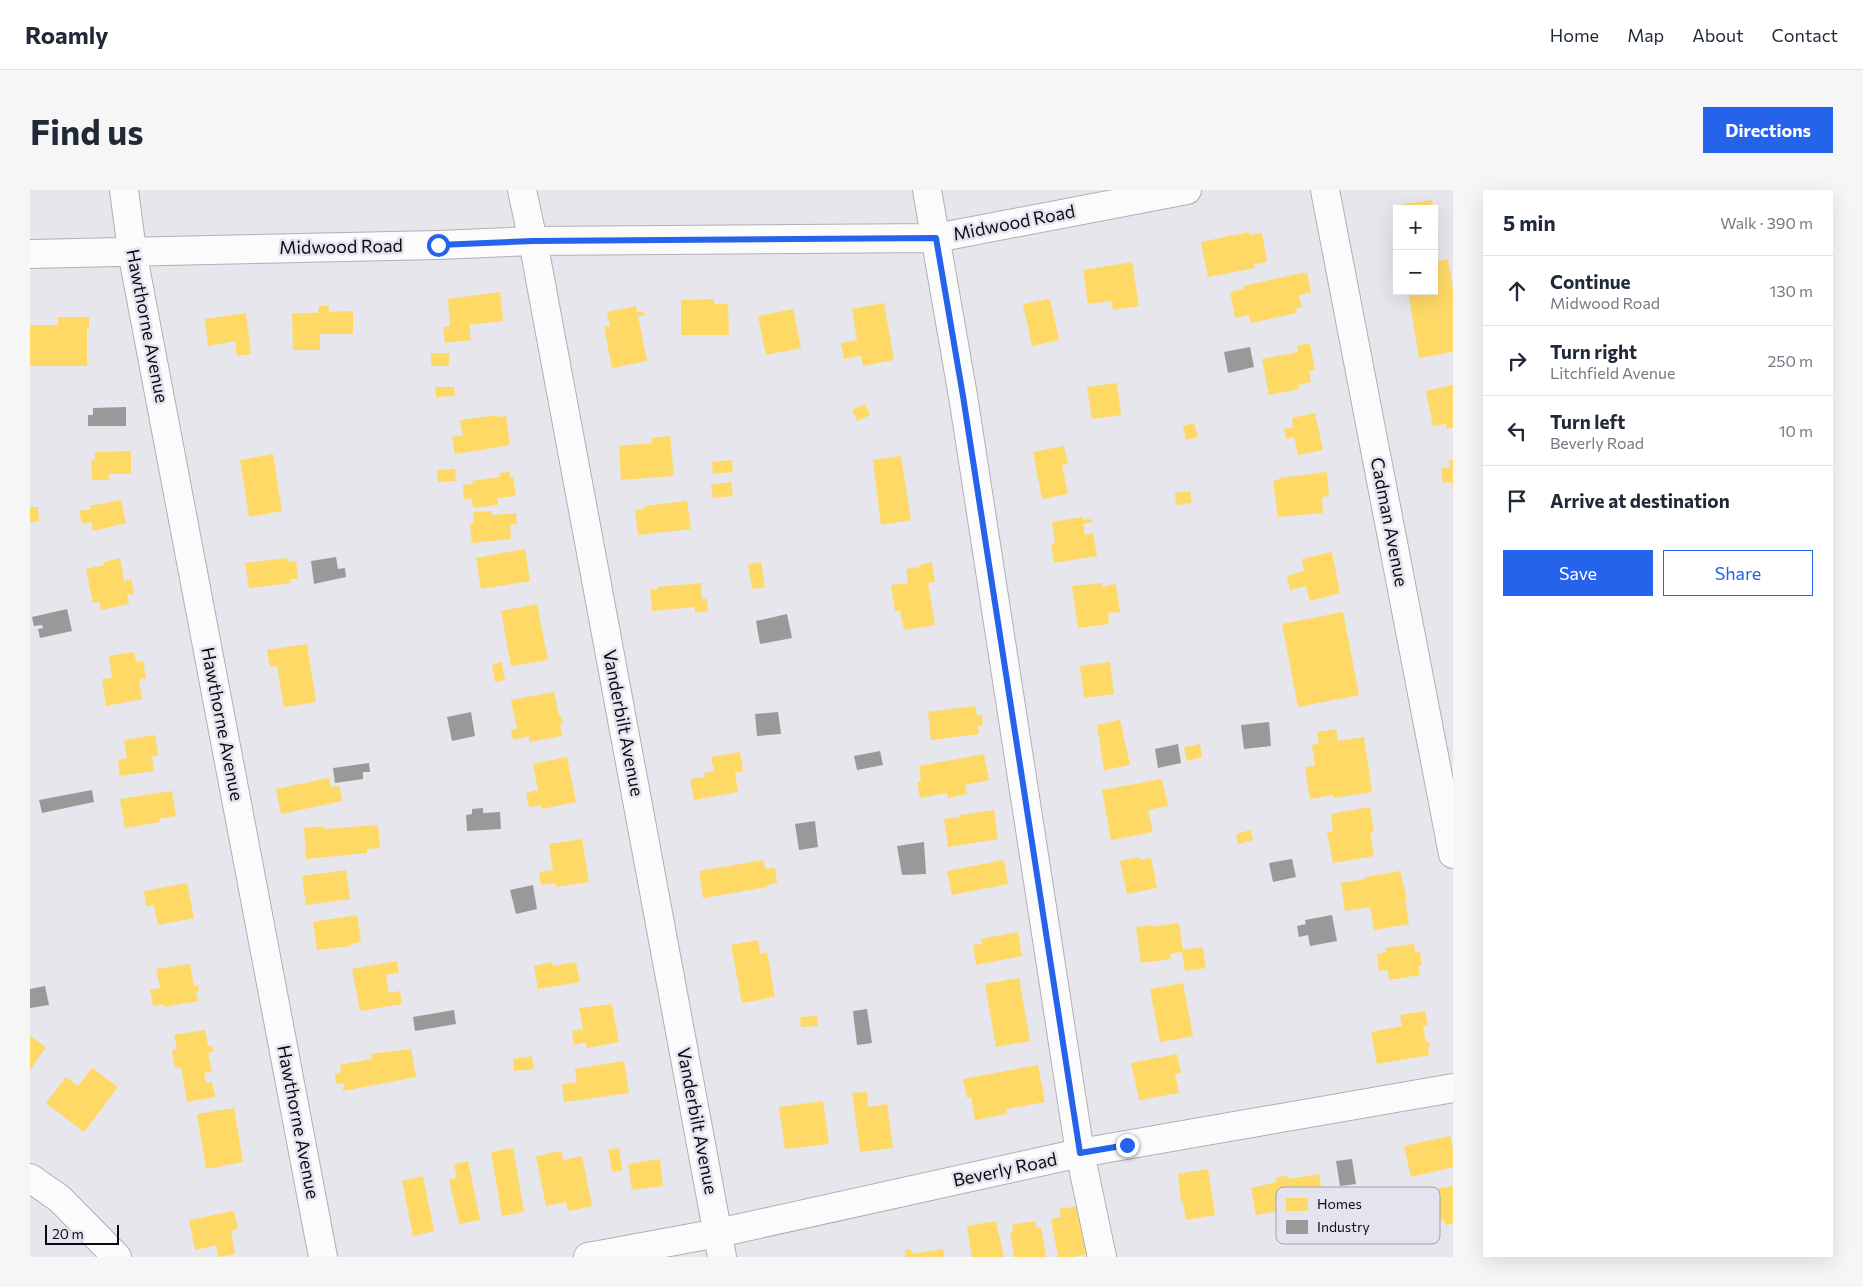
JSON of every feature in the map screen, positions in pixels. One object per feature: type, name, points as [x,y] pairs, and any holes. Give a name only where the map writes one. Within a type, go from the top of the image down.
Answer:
[{"type":"street","name":"Hawthorne Avenue","points":[[124,190],[132,251],[323,1257]]},
{"type":"street","name":"Vanderbilt Avenue","points":[[522,190],[720,1245]]},
{"type":"street","points":[[927,190],[963,396],[1080,1153],[1102,1257]]},
{"type":"street","name":"Midwood Road","points":[[30,254],[438,245],[533,241],[936,238],[1187,190]]},
{"type":"street","name":"Cadman Avenue","points":[[1325,190],[1453,854]]},
{"type":"street","name":"Beverly Road","points":[[588,1257],[720,1245],[1080,1153],[1453,1088]]},
{"type":"street","points":[[30,1178],[60,1199],[117,1257]]},
{"type":"building: Homes","points":[[1432,200],[1433,205],[1399,205]]},
{"type":"building: Homes","points":[[1249,232],[1249,235],[1262,233],[1267,262],[1254,264],[1255,268],[1208,277],[1201,242]]},
{"type":"building: Homes","points":[[1448,259],[1453,289],[1453,352],[1419,358],[1409,295],[1438,295],[1438,261]]},
{"type":"building: Homes","points":[[1132,262],[1139,306],[1113,310],[1111,301],[1088,304],[1083,270]]},
{"type":"building: Homes","points":[[1307,273],[1311,293],[1299,295],[1302,307],[1296,308],[1297,313],[1251,323],[1249,315],[1235,318],[1230,292],[1243,289],[1243,286]]},
{"type":"building: Homes","points":[[500,292],[503,321],[469,325],[471,340],[445,343],[443,327],[450,326],[448,299]]},
{"type":"building: Homes","points":[[714,299],[714,304],[728,304],[729,335],[681,335],[681,300]]},
{"type":"building: Homes","points":[[1050,299],[1059,340],[1032,346],[1023,304]]},
{"type":"building: Homes","points":[[884,303],[894,360],[863,366],[861,356],[844,359],[841,343],[857,340],[852,309]]},
{"type":"building: Homes","points":[[319,306],[329,306],[329,312],[353,311],[353,334],[320,334],[320,350],[293,350],[292,313],[318,313]]},
{"type":"building: Homes","points":[[636,306],[637,312],[644,312],[645,316],[638,316],[647,361],[612,368],[604,327],[610,326],[607,312]]},
{"type":"building: Homes","points":[[793,309],[801,348],[766,355],[758,316]]},
{"type":"building: Homes","points":[[246,313],[251,354],[237,356],[235,341],[208,346],[205,319]]},
{"type":"building: Homes","points":[[58,317],[89,317],[89,328],[87,328],[87,366],[30,366],[30,325],[58,325]]},
{"type":"building: Homes","points":[[1310,343],[1315,370],[1309,371],[1311,382],[1298,385],[1299,389],[1269,395],[1262,359],[1298,352],[1297,346]]},
{"type":"building: Homes","points":[[431,353],[449,353],[449,366],[431,366]]},
{"type":"building: Homes","points":[[1117,383],[1121,415],[1092,419],[1087,387]]},
{"type":"building: Homes","points":[[1453,385],[1453,427],[1447,429],[1446,424],[1433,426],[1426,391]]},
{"type":"building: Homes","points":[[435,387],[454,387],[455,396],[436,397]]},
{"type":"building: Homes","points":[[865,404],[870,415],[857,421],[852,410]]},
{"type":"building: Homes","points":[[1315,413],[1323,450],[1298,455],[1294,437],[1286,439],[1284,429],[1293,427],[1292,418]]},
{"type":"building: Homes","points":[[498,415],[498,417],[506,416],[510,445],[455,454],[452,437],[463,435],[460,420]]},
{"type":"building: Homes","points":[[1194,423],[1198,437],[1186,440],[1183,426]]},
{"type":"building: Homes","points":[[670,436],[674,476],[621,480],[619,446],[652,443],[652,438]]},
{"type":"building: Homes","points":[[1064,446],[1068,464],[1062,465],[1068,494],[1042,499],[1033,452]]},
{"type":"building: Homes","points":[[131,451],[131,474],[109,474],[109,480],[92,480],[91,461],[95,460],[95,452]]},
{"type":"building: Homes","points":[[273,454],[282,511],[249,517],[240,460]]},
{"type":"building: Homes","points":[[901,456],[911,520],[881,525],[873,460]]},
{"type":"building: Homes","points":[[732,460],[733,472],[713,474],[712,462]]},
{"type":"building: Homes","points":[[1449,460],[1453,460],[1453,488],[1451,482],[1443,483],[1441,468],[1450,467]]},
{"type":"building: Homes","points":[[455,469],[456,481],[438,482],[437,470]]},
{"type":"building: Homes","points":[[509,472],[510,478],[513,477],[516,496],[497,498],[498,505],[473,508],[472,498],[464,499],[463,485],[473,484],[472,481],[500,477],[499,473]]},
{"type":"building: Homes","points":[[1327,472],[1329,496],[1322,497],[1323,513],[1278,517],[1273,481],[1279,480],[1279,478]]},
{"type":"building: Homes","points":[[731,482],[733,496],[713,498],[711,485]]},
{"type":"building: Homes","points":[[1190,491],[1192,503],[1176,505],[1175,493]]},
{"type":"building: Homes","points":[[121,500],[126,523],[93,531],[91,522],[82,524],[79,511],[91,509],[90,506]]},
{"type":"building: Homes","points":[[687,501],[691,529],[638,535],[635,510],[645,509],[644,506]]},
{"type":"building: Homes","points":[[30,507],[38,507],[39,521],[30,522]]},
{"type":"building: Homes","points":[[492,511],[492,515],[516,513],[517,524],[510,525],[511,539],[472,543],[470,524],[474,523],[473,512]]},
{"type":"building: Homes","points":[[1083,517],[1083,520],[1091,519],[1092,522],[1083,524],[1085,535],[1093,533],[1097,556],[1054,563],[1051,544],[1055,543],[1052,522]]},
{"type":"building: Homes","points":[[525,549],[530,581],[481,589],[476,558]]},
{"type":"building: Homes","points":[[1332,552],[1340,593],[1310,601],[1306,586],[1290,590],[1287,576],[1304,571],[1302,559]]},
{"type":"building: Homes","points":[[120,558],[124,581],[131,579],[134,594],[127,595],[129,604],[101,610],[99,602],[93,603],[86,569],[104,565],[104,562]]},
{"type":"building: Homes","points":[[288,558],[287,562],[296,561],[298,579],[290,579],[291,583],[249,588],[245,563]]},
{"type":"building: Homes","points":[[761,562],[765,587],[752,589],[748,564]]},
{"type":"building: Homes","points":[[932,562],[935,582],[928,583],[935,625],[904,630],[900,611],[895,611],[891,585],[908,583],[906,569],[920,567],[920,565]]},
{"type":"building: Homes","points":[[701,583],[702,599],[707,599],[708,611],[695,613],[695,607],[652,611],[650,590],[658,589],[658,587]]},
{"type":"building: Homes","points":[[1102,583],[1102,587],[1116,584],[1120,612],[1108,613],[1109,624],[1078,628],[1072,586]]},
{"type":"building: Homes","points":[[537,604],[548,660],[511,666],[501,611]]},
{"type":"building: Homes","points":[[1343,612],[1359,695],[1298,707],[1282,624]]},
{"type":"building: Homes","points":[[307,644],[316,702],[284,707],[277,666],[270,667],[267,650]]},
{"type":"building: Homes","points":[[134,652],[136,662],[143,661],[146,678],[139,680],[142,699],[106,706],[102,679],[112,678],[109,656]]},
{"type":"building: Homes","points":[[502,662],[505,680],[495,682],[492,664]]},
{"type":"building: Homes","points":[[1110,662],[1114,694],[1084,698],[1080,666]]},
{"type":"building: Homes","points":[[554,692],[559,715],[563,723],[560,724],[562,736],[529,742],[529,736],[513,740],[511,729],[517,729],[511,700]]},
{"type":"building: Homes","points":[[975,706],[977,715],[982,715],[983,725],[978,726],[979,734],[931,740],[928,712]]},
{"type":"building: Homes","points":[[1120,720],[1130,765],[1104,770],[1097,725]]},
{"type":"building: Homes","points":[[1336,729],[1338,741],[1364,737],[1372,792],[1334,798],[1333,795],[1310,799],[1305,767],[1315,766],[1312,745],[1319,744],[1317,732]]},
{"type":"building: Homes","points":[[155,735],[158,755],[152,756],[154,771],[120,776],[118,760],[127,758],[124,740]]},
{"type":"building: Homes","points":[[1200,744],[1202,757],[1187,761],[1184,747]]},
{"type":"building: Homes","points":[[740,752],[743,771],[735,773],[738,792],[694,800],[690,779],[705,777],[704,773],[714,771],[711,757]]},
{"type":"building: Homes","points":[[984,754],[989,780],[965,785],[967,794],[948,798],[947,793],[920,798],[917,782],[921,781],[919,766]]},
{"type":"building: Homes","points":[[567,757],[576,802],[542,809],[541,805],[529,807],[526,793],[538,790],[533,764]]},
{"type":"building: Homes","points":[[329,778],[331,787],[339,786],[342,801],[281,814],[276,789]]},
{"type":"building: Homes","points":[[1162,779],[1168,806],[1148,810],[1153,832],[1111,840],[1102,790]]},
{"type":"building: Homes","points":[[172,791],[176,816],[159,819],[160,822],[125,828],[120,799]]},
{"type":"building: Homes","points":[[1370,807],[1374,832],[1370,833],[1374,856],[1333,863],[1327,832],[1333,831],[1331,814]]},
{"type":"building: Homes","points":[[994,810],[998,839],[948,847],[944,819]]},
{"type":"building: Homes","points":[[378,825],[380,848],[367,849],[367,853],[306,859],[304,828],[323,826],[324,829]]},
{"type":"building: Homes","points":[[1251,830],[1253,840],[1238,844],[1236,834]]},
{"type":"building: Homes","points":[[582,839],[589,882],[556,887],[555,883],[541,885],[539,872],[553,870],[549,844]]},
{"type":"building: Homes","points":[[1139,857],[1140,860],[1151,858],[1157,888],[1127,894],[1120,861]]},
{"type":"building: Homes","points":[[764,860],[765,869],[775,868],[777,883],[767,885],[767,887],[703,898],[699,871]]},
{"type":"building: Homes","points":[[1004,860],[1008,884],[952,895],[947,871]]},
{"type":"building: Homes","points":[[346,870],[350,899],[306,905],[302,876]]},
{"type":"building: Homes","points":[[1400,871],[1407,899],[1405,899],[1409,924],[1374,930],[1370,907],[1345,911],[1341,883]]},
{"type":"building: Homes","points":[[187,883],[194,918],[158,925],[154,905],[146,906],[144,891]]},
{"type":"building: Homes","points":[[357,915],[361,942],[351,944],[351,946],[317,950],[313,922]]},
{"type":"building: Homes","points":[[1179,923],[1183,950],[1203,947],[1206,968],[1185,971],[1182,952],[1170,954],[1171,959],[1141,963],[1136,927],[1153,925],[1153,927]]},
{"type":"building: Homes","points":[[1018,932],[1022,956],[976,965],[973,945],[982,944],[981,939]]},
{"type":"building: Homes","points":[[758,940],[760,954],[767,952],[775,997],[742,1003],[731,945]]},
{"type":"building: Homes","points":[[1414,944],[1415,952],[1420,952],[1422,965],[1418,966],[1420,975],[1389,980],[1388,970],[1379,971],[1377,954],[1386,952],[1385,948]]},
{"type":"building: Homes","points":[[397,961],[399,973],[386,975],[389,993],[400,991],[402,1004],[360,1011],[352,969]]},
{"type":"building: Homes","points":[[552,962],[553,966],[576,962],[580,982],[538,989],[534,966]]},
{"type":"building: Homes","points":[[190,964],[194,986],[198,985],[199,991],[196,992],[198,1001],[164,1007],[164,1004],[153,1006],[150,990],[160,988],[156,969]]},
{"type":"building: Homes","points":[[1019,978],[1030,1041],[996,1047],[985,984]]},
{"type":"building: Homes","points":[[1183,983],[1193,1036],[1160,1042],[1150,989]]},
{"type":"building: Homes","points":[[612,1004],[619,1042],[587,1048],[586,1042],[574,1045],[572,1031],[583,1029],[579,1008]]},
{"type":"building: Homes","points":[[1425,1011],[1428,1025],[1423,1026],[1426,1042],[1429,1041],[1429,1055],[1377,1064],[1371,1032],[1402,1026],[1400,1015]]},
{"type":"building: Homes","points":[[817,1016],[818,1026],[801,1027],[800,1017]]},
{"type":"building: Homes","points":[[205,1030],[208,1046],[212,1046],[213,1052],[208,1053],[212,1072],[204,1073],[206,1083],[212,1082],[215,1097],[187,1102],[181,1067],[175,1068],[172,1050],[177,1049],[174,1035]]},
{"type":"building: Homes","points":[[30,1036],[46,1047],[30,1070]]},
{"type":"building: Homes","points":[[411,1049],[416,1077],[343,1091],[344,1083],[336,1084],[335,1074],[341,1072],[340,1065],[372,1059],[371,1054]]},
{"type":"building: Homes","points":[[1177,1054],[1181,1073],[1175,1074],[1179,1093],[1139,1100],[1131,1063]]},
{"type":"building: Homes","points":[[532,1056],[534,1069],[514,1071],[513,1059]]},
{"type":"building: Homes","points":[[624,1061],[629,1093],[564,1102],[562,1084],[577,1082],[575,1069]]},
{"type":"building: Homes","points":[[1038,1065],[1045,1102],[1006,1109],[1007,1114],[975,1120],[971,1097],[967,1098],[963,1079]]},
{"type":"building: Homes","points":[[92,1068],[118,1087],[84,1132],[46,1103],[66,1077],[78,1086]]},
{"type":"building: Homes","points":[[867,1092],[868,1107],[887,1104],[893,1148],[860,1152],[852,1093]]},
{"type":"building: Homes","points":[[823,1101],[829,1144],[785,1149],[779,1107]]},
{"type":"building: Homes","points":[[234,1108],[243,1162],[206,1169],[197,1114]]},
{"type":"building: Homes","points":[[1450,1136],[1453,1149],[1453,1167],[1411,1177],[1404,1146]]},
{"type":"building: Homes","points":[[513,1148],[524,1212],[502,1216],[491,1152]]},
{"type":"building: Homes","points":[[619,1148],[622,1170],[612,1172],[608,1150]]},
{"type":"building: Homes","points":[[561,1151],[563,1160],[582,1156],[592,1206],[568,1211],[566,1202],[546,1206],[536,1156]]},
{"type":"building: Homes","points":[[660,1159],[663,1186],[632,1190],[628,1164]]},
{"type":"building: Homes","points":[[468,1161],[480,1220],[459,1224],[449,1179],[457,1178],[454,1164]]},
{"type":"building: Homes","points":[[1208,1169],[1215,1215],[1186,1220],[1183,1202],[1181,1202],[1178,1174]]},
{"type":"building: Homes","points":[[1319,1174],[1321,1187],[1276,1187],[1276,1212],[1256,1215],[1251,1188],[1277,1182],[1276,1177],[1287,1176],[1288,1179]]},
{"type":"building: Homes","points":[[423,1176],[434,1231],[413,1236],[402,1181]]},
{"type":"building: Homes","points":[[1453,1186],[1453,1224],[1445,1225],[1444,1220],[1440,1220],[1440,1188]]},
{"type":"building: Homes","points":[[1079,1206],[1088,1254],[1074,1257],[1058,1257],[1051,1219],[1061,1217],[1059,1209]]},
{"type":"building: Homes","points":[[234,1211],[238,1229],[231,1231],[235,1254],[218,1257],[216,1245],[195,1250],[189,1220]]},
{"type":"building: Homes","points":[[996,1221],[1004,1257],[972,1257],[967,1226]]},
{"type":"building: Homes","points":[[1035,1221],[1036,1228],[1041,1227],[1046,1257],[1014,1257],[1010,1233],[1013,1232],[1012,1225]]},
{"type":"building: Homes","points":[[943,1249],[944,1257],[906,1257],[905,1250],[911,1250],[912,1254]]},
{"type":"building: Industry","points":[[1250,347],[1254,367],[1228,373],[1224,352]]},
{"type":"building: Industry","points":[[126,407],[126,426],[88,426],[88,415],[93,415],[93,408]]},
{"type":"building: Industry","points":[[336,557],[338,569],[345,568],[346,577],[314,584],[311,561]]},
{"type":"building: Industry","points":[[67,609],[72,631],[40,638],[38,629],[43,628],[42,625],[34,626],[32,617]]},
{"type":"building: Industry","points":[[787,614],[792,638],[760,644],[756,621]]},
{"type":"building: Industry","points":[[471,712],[475,736],[452,741],[447,717]]},
{"type":"building: Industry","points":[[778,712],[781,734],[757,736],[755,714]]},
{"type":"building: Industry","points":[[1269,722],[1271,746],[1244,749],[1241,725]]},
{"type":"building: Industry","points":[[1178,744],[1181,763],[1158,768],[1155,749]]},
{"type":"building: Industry","points":[[880,751],[883,765],[857,770],[854,756]]},
{"type":"building: Industry","points":[[369,763],[370,772],[363,772],[363,779],[335,783],[333,768]]},
{"type":"building: Industry","points":[[92,790],[94,802],[42,813],[39,800]]},
{"type":"building: Industry","points":[[483,808],[483,813],[500,812],[501,829],[467,831],[466,815],[472,814],[472,809]]},
{"type":"building: Industry","points":[[815,821],[818,847],[799,850],[795,824]]},
{"type":"building: Industry","points":[[924,842],[926,874],[902,875],[897,846]]},
{"type":"building: Industry","points":[[1292,859],[1296,877],[1273,882],[1269,863]]},
{"type":"building: Industry","points":[[533,885],[537,909],[516,914],[510,890]]},
{"type":"building: Industry","points":[[1332,915],[1337,941],[1310,946],[1308,935],[1299,937],[1297,926],[1306,924],[1305,920]]},
{"type":"building: Industry","points":[[45,986],[49,1005],[30,1008],[30,989]]},
{"type":"building: Industry","points":[[867,1009],[872,1043],[857,1045],[853,1011]]},
{"type":"building: Industry","points":[[454,1010],[456,1024],[415,1031],[413,1017]]},
{"type":"building: Industry","points":[[1352,1159],[1356,1184],[1340,1186],[1336,1161]]},
{"type":"route","points":[[438,245],[533,241],[936,238],[963,396],[1080,1153],[1127,1145]]}]
